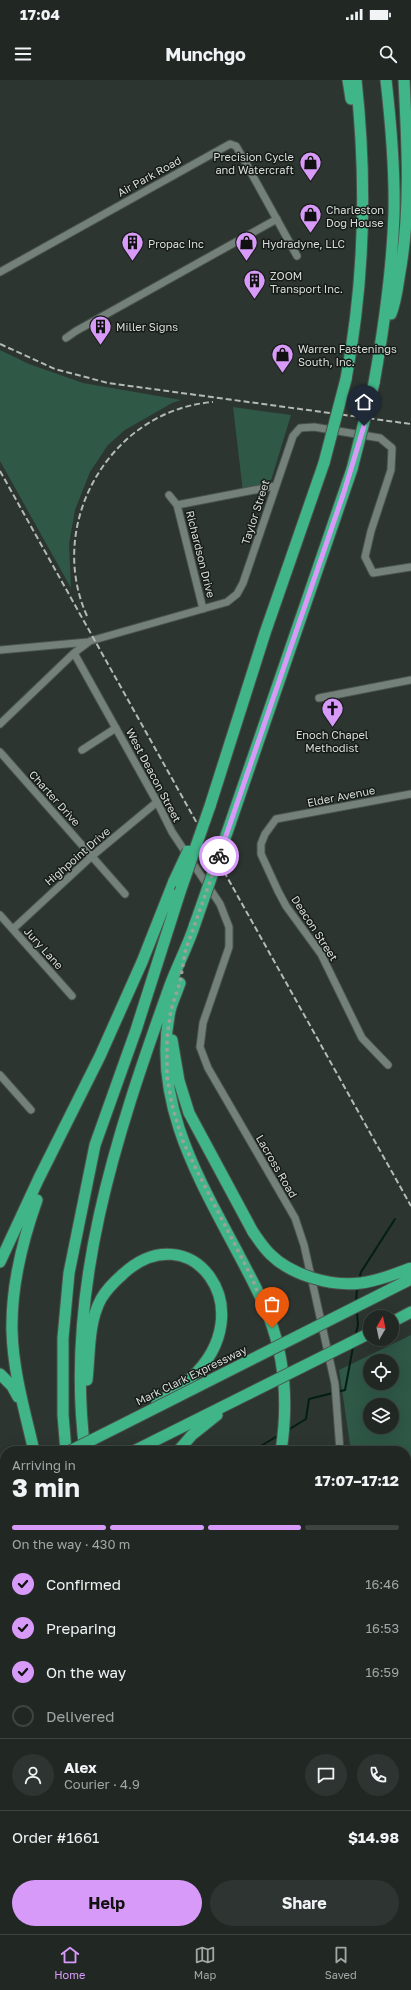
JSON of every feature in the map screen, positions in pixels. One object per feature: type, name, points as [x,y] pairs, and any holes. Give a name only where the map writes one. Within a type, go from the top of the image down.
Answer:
[{"type":"highway","points":[[348,80],[354,127],[363,239]]},
{"type":"highway","points":[[66,1446],[63,1415],[63,1338],[69,1273],[96,1145],[136,1030],[180,892],[219,781],[265,633],[324,463],[346,379],[360,284],[363,239],[362,151],[356,80]]},
{"type":"highway","points":[[85,1446],[80,1370],[84,1302],[104,1191],[114,1154],[170,986],[195,924],[352,469],[374,383],[383,335],[391,264],[394,213],[393,158],[386,80]]},
{"type":"highway","points":[[400,80],[405,106]]},
{"type":"highway","points":[[383,335],[393,308],[406,232],[409,182],[404,80]]},
{"type":"highway","points":[[0,1262],[116,1020],[142,962],[174,881],[210,806]]},
{"type":"highway","points":[[185,952],[172,1040],[183,1093],[189,1113],[253,1232],[270,1254],[281,1262],[306,1275],[324,1280],[343,1283],[360,1283],[377,1280],[411,1268]]},
{"type":"highway","points":[[180,982],[171,1010],[168,1028],[166,1061],[172,1105],[182,1139],[193,1163],[269,1316],[281,1361],[284,1388],[285,1416],[282,1446]]},
{"type":"highway","points":[[33,1446],[16,1372],[13,1343],[13,1302],[22,1246],[57,1142]]},
{"type":"highway","points":[[82,1418],[93,1321],[101,1299],[128,1268],[137,1263],[158,1255],[186,1258],[196,1263],[207,1273],[218,1290],[222,1308],[220,1333],[213,1349],[192,1378],[143,1413]]},
{"type":"highway","name":"Mark Clark Expressway","points":[[80,1446],[411,1279]]},
{"type":"highway","points":[[399,1318],[411,1312]]},
{"type":"highway","points":[[144,1446],[363,1336]]},
{"type":"highway","points":[[0,1374],[12,1386],[26,1420]]},
{"type":"highway","points":[[183,1446],[206,1422],[250,1393]]},
{"type":"street","name":"Air Park Road","points":[[0,272],[230,144],[238,148],[297,256]]},
{"type":"street","points":[[66,338],[277,219]]},
{"type":"street","name":"Taylor Street","points":[[0,724],[74,653],[90,642],[227,602],[237,594],[243,583],[293,436],[300,428],[314,427],[380,438],[392,448],[393,460],[364,557],[373,573],[411,566]]},
{"type":"street","name":"Richardson Drive","points":[[177,505],[275,486]]},
{"type":"street","name":"Richardson Drive","points":[[169,495],[177,505],[203,609]]},
{"type":"street","points":[[0,650],[90,642]]},
{"type":"street","name":"West Deacon Street","points":[[74,653],[158,802],[172,832],[220,904]]},
{"type":"street","points":[[319,698],[411,680]]},
{"type":"street","points":[[82,750],[116,728]]},
{"type":"street","name":"Charter Drive","points":[[0,752],[125,894]]},
{"type":"street","name":"Elder Avenue","points":[[276,819],[411,794]]},
{"type":"street","name":"Highpoint Drive","points":[[13,929],[92,856],[158,802]]},
{"type":"street","name":"Deacon Street","points":[[276,819],[265,834],[261,844],[261,854],[269,872],[286,906],[321,954],[362,1038],[388,1065]]},
{"type":"street","name":"Lacross Road","points":[[220,904],[229,927],[229,947],[203,1022],[200,1046],[207,1067],[295,1218],[304,1245],[335,1384],[340,1446]]},
{"type":"street","name":"Jury Lane","points":[[0,915],[72,996]]},
{"type":"street","points":[[0,1075],[31,1110]]},
{"type":"green space","points":[[0,350],[29,364],[83,383],[181,400],[172,403],[125,430],[108,445],[90,472],[75,510],[69,544],[71,588],[0,461]]},
{"type":"green space","points":[[233,407],[291,415],[269,487],[243,492]]},
{"type":"green space","points":[[411,1335],[411,1446],[350,1446],[339,1370],[363,1358],[363,1390],[399,1390],[399,1354],[372,1354],[388,1346],[399,1346],[399,1341]]},
{"type":"waterway","points":[[359,1280],[361,1272],[395,1219]]},
{"type":"waterway","points":[[356,1303],[357,1288]]},
{"type":"waterway","points":[[355,1337],[358,1325],[357,1312]]},
{"type":"waterway","points":[[288,1430],[306,1419],[309,1399],[345,1390],[353,1347]]},
{"type":"waterway","points":[[261,1446],[279,1435]]},
{"type":"railway","points":[[0,344],[55,369],[108,383],[411,424]]},
{"type":"railway","points":[[87,616],[76,580],[75,544],[82,510],[96,477],[117,449],[144,426],[177,410],[213,402]]},
{"type":"railway","points":[[0,471],[411,1206]]},
{"type":"way so far","points":[[219,856],[185,952],[180,982],[171,1010],[167,1038],[167,1077],[176,1122],[182,1139],[240,1257],[252,1278],[269,1316],[272,1328]]},
{"type":"place","name":"Precision Cycle and Watercraft","points":[[310,182]]},
{"type":"place","name":"Charleston Dog House","points":[[310,234]]},
{"type":"place","name":"Propac Inc","points":[[132,262]]},
{"type":"place","name":"Hydradyne, LLC","points":[[246,262]]},
{"type":"place","name":"ZOOM Transport Inc.","points":[[255,300]]},
{"type":"place","name":"Miller Signs","points":[[100,346]]},
{"type":"place","name":"Warren Fastenings South, Inc.","points":[[283,374]]},
{"type":"place","name":"Enoch Chapel Methodist","points":[[332,728]]},
{"type":"route","points":[[219,856],[352,469],[364,426]]}]
